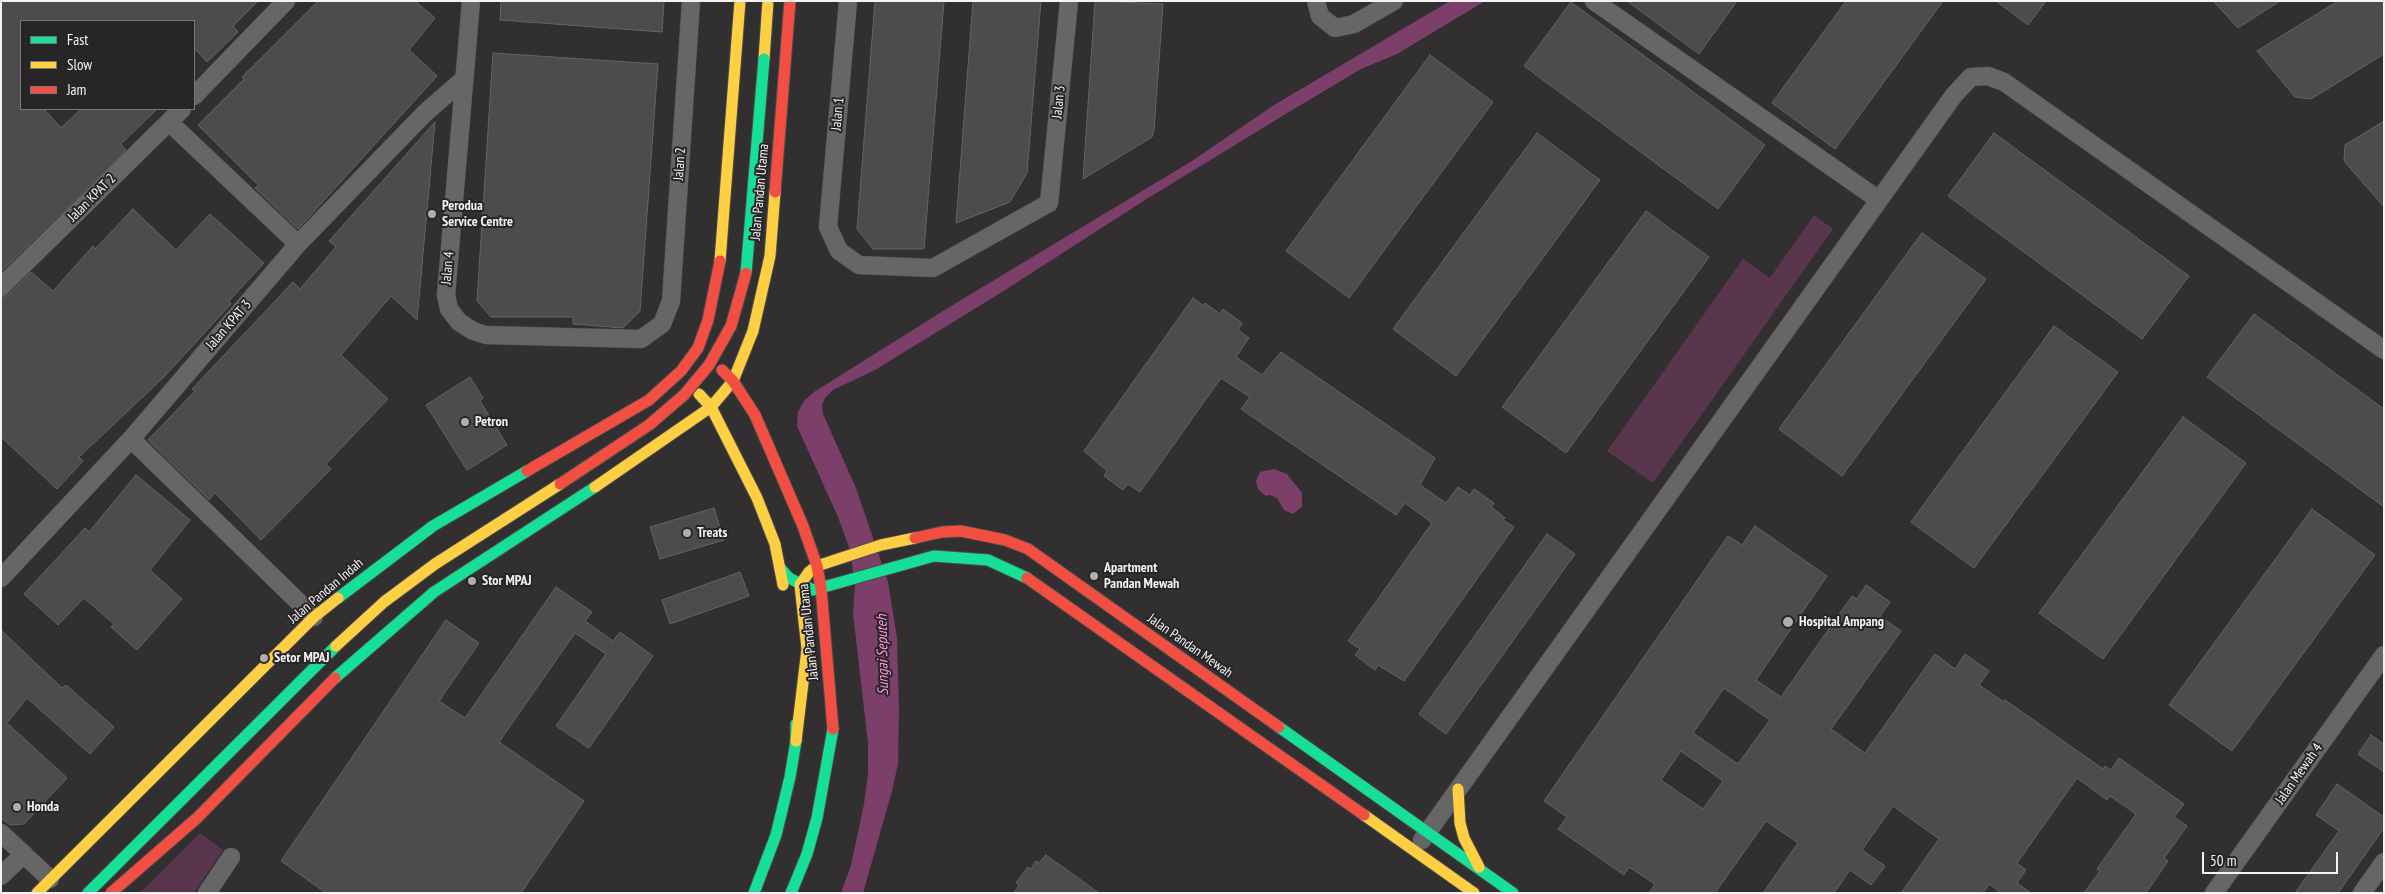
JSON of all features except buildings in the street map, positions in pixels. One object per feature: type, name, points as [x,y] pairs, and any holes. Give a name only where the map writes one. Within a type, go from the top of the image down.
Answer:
[{"type":"main road","points":[[680,372],[698,348],[708,320],[719,274],[740,1]]},
{"type":"main road","points":[[88,893],[318,663],[384,602],[435,564],[649,425],[684,395],[709,365],[731,326],[747,271],[768,1]]},
{"type":"main road","name":"Jalan Pandan Utama","points":[[710,407],[733,381],[753,331],[765,281],[772,232],[790,1]]},
{"type":"main road","points":[[719,274],[723,286],[728,293],[737,298],[743,298],[760,291],[765,281]]},
{"type":"main road","name":"Jalan Pandan Utama","points":[[698,348],[733,381],[754,415],[804,526],[817,566],[833,728],[817,818],[807,854],[791,893]]},
{"type":"main road","name":"Jalan Pandan Utama","points":[[680,372],[710,407],[758,498],[775,544],[784,597]]},
{"type":"main road","name":"Jalan Pandan Indah","points":[[37,893],[314,617],[400,549],[433,526],[649,400],[680,372]]},
{"type":"main road","points":[[111,893],[197,818],[334,679],[396,622],[449,582],[654,448],[710,407]]},
{"type":"main road","points":[[630,410],[650,416],[656,424],[658,432],[654,448]]},
{"type":"main road","points":[[804,526],[817,545],[829,553],[846,556]]},
{"type":"main road","name":"Jalan Pandan Mewah","points":[[817,566],[881,545],[942,532],[961,531],[1005,540],[1028,550],[1513,893]]},
{"type":"main road","points":[[780,569],[800,585],[813,590],[934,556],[961,556],[988,560],[1028,578],[1474,893]]},
{"type":"main road","points":[[796,741],[807,650],[800,585],[809,572],[817,566]]},
{"type":"main road","points":[[845,595],[853,580]]},
{"type":"main road","points":[[826,642],[835,614]]},
{"type":"main road","name":"Jalan Pandan Utama","points":[[754,893],[776,834],[796,741],[793,670]]},
{"type":"main road","points":[[1458,789],[1460,824],[1464,838],[1482,870]]},
{"type":"street","points":[[195,95],[286,1]]},
{"type":"street","name":"Jalan 4","points":[[472,1],[446,295],[449,309],[459,322],[473,331],[486,335],[641,339],[662,324]]},
{"type":"street","name":"Jalan 2","points":[[662,324],[671,300],[692,1]]},
{"type":"street","name":"Jalan 1","points":[[848,1],[828,227],[839,251],[859,264],[933,268],[1049,203]]},
{"type":"street","name":"Jalan 3","points":[[1049,203],[1069,1]]},
{"type":"street","points":[[1316,1],[1320,16],[1335,28],[1354,24],[1394,1]]},
{"type":"street","points":[[1594,1],[1879,200]]},
{"type":"street","points":[[1415,851],[1954,95],[1972,77],[1988,76],[2004,82],[2384,350]]},
{"type":"street","name":"Jalan KPAT 3","points":[[1,578],[131,438],[298,244],[425,113],[464,79]]},
{"type":"street","name":"Jalan KPAT 2","points":[[1,286],[181,110]]},
{"type":"street","points":[[169,122],[298,244]]},
{"type":"street","points":[[131,438],[314,617]]},
{"type":"street","name":"Jalan Mewah 4","points":[[2214,893],[2384,655]]},
{"type":"street","points":[[1,833],[50,879]]},
{"type":"street","points":[[1,876],[24,854]]},
{"type":"street","points":[[206,893],[231,857]]},
{"type":"street","points":[[2362,893],[2384,862]]},
{"type":"shaded area","points":[[1814,215],[1833,229],[1653,483],[1607,451],[1743,259],[1770,278]]},
{"type":"shaded area","points":[[200,833],[223,850],[194,893],[140,893]]},
{"type":"water","name":"Sungai Seputeh","points":[[1450,1],[1485,1],[1397,54],[1361,69],[1289,112],[1145,200],[1002,292],[875,370],[833,390],[825,398],[822,405],[823,414],[856,488],[888,582],[897,638],[898,764],[863,893],[841,893],[851,865],[864,804],[868,773],[868,743],[853,613],[855,586],[850,550],[838,517],[797,426],[798,412],[804,401],[814,392],[951,306],[1192,161],[1274,105]]},
{"type":"water","points":[[1274,469],[1287,474],[1302,493],[1302,507],[1293,514],[1284,510],[1277,498],[1270,495],[1266,496],[1258,489],[1256,481],[1260,472]]},
{"type":"traffic: fast","points":[[746,273],[764,59]]},
{"type":"traffic: fast","points":[[338,598],[433,526],[527,471]]},
{"type":"traffic: fast","points":[[335,678],[434,592],[595,487]]},
{"type":"traffic: fast","points":[[781,569],[789,578],[813,590],[934,556],[988,560],[1027,578]]},
{"type":"traffic: fast","points":[[88,893],[336,646]]},
{"type":"traffic: fast","points":[[754,893],[776,835],[790,777],[796,741],[796,724]]},
{"type":"traffic: fast","points":[[1279,727],[1513,893]]},
{"type":"traffic: fast","points":[[791,893],[807,854],[817,818],[833,729]]},
{"type":"traffic: slow","points":[[720,261],[740,1]]},
{"type":"traffic: slow","points":[[764,59],[768,1]]},
{"type":"traffic: slow","points":[[595,487],[711,407],[733,381],[753,331],[770,256],[775,192]]},
{"type":"traffic: slow","points":[[699,394],[711,407],[757,498],[775,544],[783,585]]},
{"type":"traffic: slow","points":[[336,646],[384,602],[435,564],[560,484]]},
{"type":"traffic: slow","points":[[796,741],[807,649],[800,585],[809,572],[817,566],[881,545],[915,538]]},
{"type":"traffic: slow","points":[[37,893],[314,617],[338,598]]},
{"type":"traffic: slow","points":[[1458,789],[1460,823],[1464,838],[1479,867]]},
{"type":"traffic: slow","points":[[1364,815],[1474,893]]},
{"type":"traffic: jam","points":[[775,192],[790,1]]},
{"type":"traffic: jam","points":[[527,471],[649,400],[681,371],[698,348],[708,320],[720,261]]},
{"type":"traffic: jam","points":[[560,484],[649,425],[684,395],[709,365],[731,326],[746,273]]},
{"type":"traffic: jam","points":[[722,370],[733,381],[755,415],[803,526],[817,566],[821,588],[833,729]]},
{"type":"traffic: jam","points":[[915,538],[942,532],[961,531],[1005,540],[1028,549],[1279,727]]},
{"type":"traffic: jam","points":[[1027,578],[1364,815]]},
{"type":"traffic: jam","points":[[111,893],[197,818],[335,678]]},
{"type":"place","name":"Perodua Service Centre","points":[[432,214]]},
{"type":"place","name":"Petron","points":[[465,422]]},
{"type":"place","name":"Treats","points":[[687,533]]},
{"type":"place","name":"Apartment Pandan Mewah","points":[[1094,576]]},
{"type":"place","name":"Stor MPAJ","points":[[472,581]]},
{"type":"place","name":"Hospital Ampang","points":[[1788,622]]},
{"type":"place","name":"Setor MPAJ","points":[[264,658]]},
{"type":"place","name":"Honda","points":[[17,807]]}]
